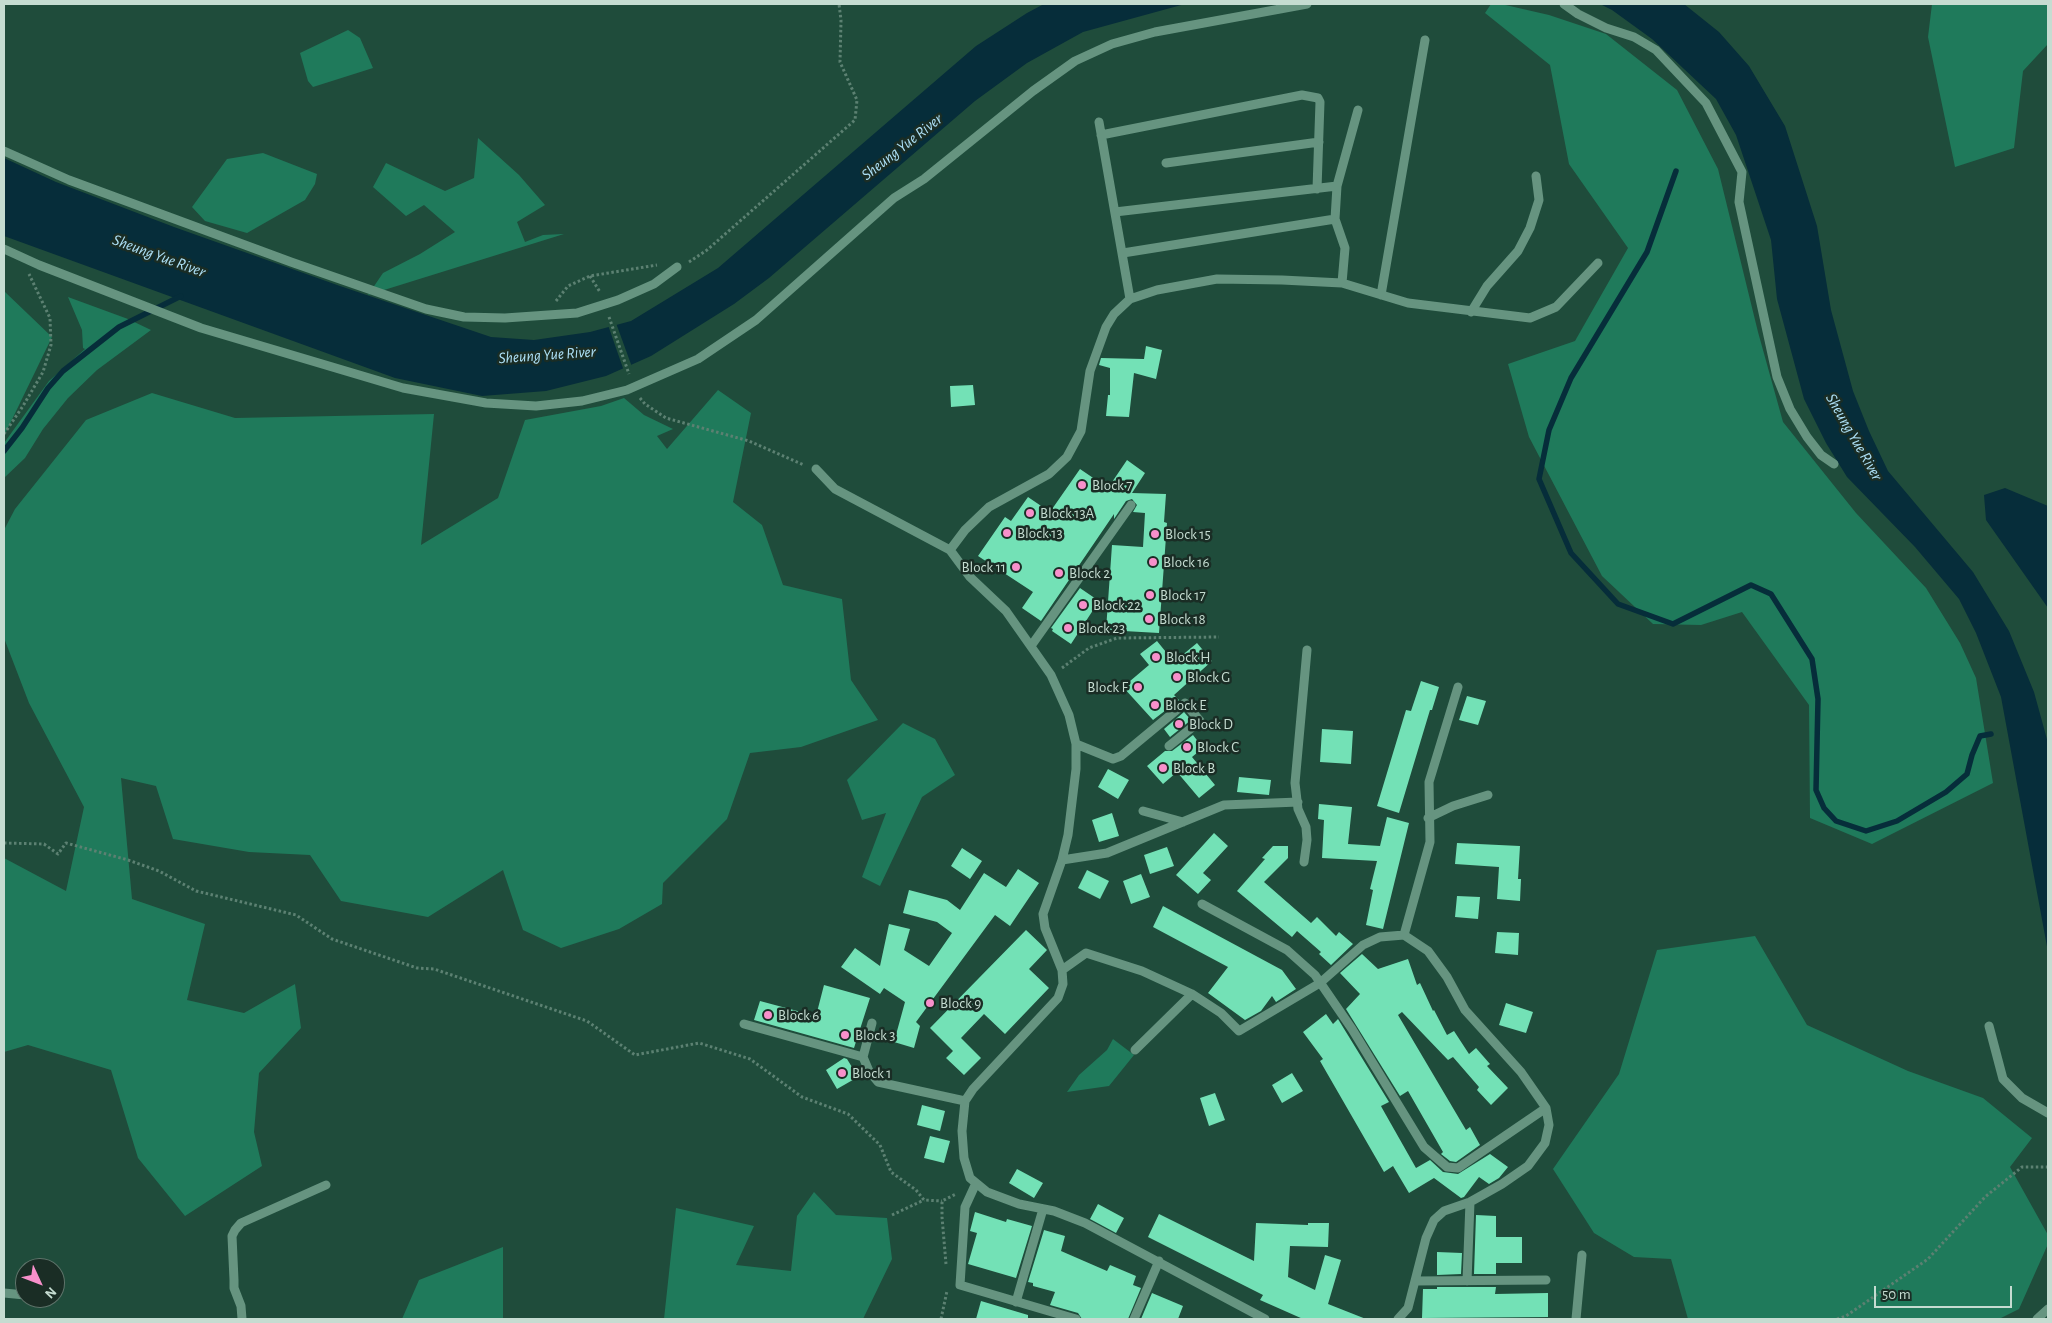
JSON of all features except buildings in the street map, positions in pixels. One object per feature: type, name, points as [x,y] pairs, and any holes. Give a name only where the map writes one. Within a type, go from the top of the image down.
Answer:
[{"type":"street","points":[[4,249],[201,328],[404,388],[486,404],[536,406],[582,401],[616,394],[633,385],[698,359],[756,320],[894,198],[924,179],[1033,91],[1076,61],[1112,44],[1155,32],[1307,4]]},
{"type":"street","points":[[1564,4],[1578,14],[1606,28],[1634,37],[1656,50],[1706,103],[1742,172],[1739,202],[1777,378],[1790,410],[1807,437],[1821,455],[1834,464]]},
{"type":"street","points":[[1381,295],[1425,40]]},
{"type":"street","points":[[1101,135],[1302,95],[1318,98],[1320,102],[1317,188]]},
{"type":"street","points":[[1342,283],[1345,248],[1335,219],[1337,186],[1358,110]]},
{"type":"street","points":[[1099,122],[1130,299]]},
{"type":"street","points":[[1166,163],[1319,142]]},
{"type":"street","points":[[4,151],[69,180],[290,262],[426,310],[464,317],[505,318],[577,313],[618,300],[654,284],[676,267]]},
{"type":"street","points":[[1471,312],[1487,286],[1518,250],[1530,228],[1539,200],[1536,176]]},
{"type":"street","points":[[1115,212],[1337,186]]},
{"type":"street","points":[[1123,252],[1335,219]]},
{"type":"street","points":[[950,550],[965,530],[989,507],[1050,474],[1067,457],[1081,431],[1090,371],[1106,327],[1114,314],[1130,299],[1157,290],[1217,279],[1282,280],[1342,283],[1408,303],[1530,318],[1556,307],[1598,263]]},
{"type":"street","points":[[816,469],[835,489],[950,550],[970,577],[1006,611],[1051,676],[1069,715],[1076,744],[1075,779],[1068,835],[1062,860],[1043,914],[1045,928],[1062,970],[1063,984],[1058,998],[965,1101],[962,1131],[964,1158],[970,1178],[987,1192],[1019,1204],[1043,1209],[1085,1223],[1265,1319]]},
{"type":"street","points":[[1031,646],[1131,505]]},
{"type":"street","points":[[1304,862],[1307,840],[1306,827],[1298,802],[1296,783],[1307,650]]},
{"type":"street","points":[[1404,935],[1430,842],[1428,818],[1429,782],[1458,687]]},
{"type":"street","points":[[1076,744],[1113,759],[1121,756],[1185,703],[1200,721],[1169,746]]},
{"type":"street","points":[[1428,818],[1453,806],[1488,795]]},
{"type":"street","points":[[1062,860],[1107,853],[1224,805],[1298,802]]},
{"type":"street","points":[[1143,811],[1183,822]]},
{"type":"street","points":[[1202,904],[1287,950],[1315,975],[1352,1029],[1424,1146],[1447,1167],[1458,1168],[1546,1108]]},
{"type":"street","points":[[1062,970],[1086,953],[1142,971],[1192,994],[1221,1013],[1239,1031],[1320,983],[1363,945],[1380,937],[1404,935],[1428,951],[1447,977],[1464,1010],[1522,1072],[1546,1108],[1550,1125],[1545,1143],[1528,1166],[1502,1184],[1470,1202],[1444,1211],[1434,1220],[1426,1238],[1408,1308],[1398,1319]]},
{"type":"street","points":[[1135,1050],[1192,994]]},
{"type":"street","points":[[872,1023],[863,1058],[869,1071],[878,1082],[965,1101]]},
{"type":"street","points":[[744,1024],[863,1058]]},
{"type":"street","points":[[1989,1026],[2003,1079],[2022,1098],[2048,1112]]},
{"type":"street","points":[[976,1183],[965,1207],[960,1285],[1076,1319]]},
{"type":"street","points":[[242,1319],[242,1306],[234,1288],[232,1236],[235,1230],[240,1223],[326,1185]]},
{"type":"street","points":[[1467,1281],[1470,1202]]},
{"type":"street","points":[[1016,1302],[1043,1209]]},
{"type":"street","points":[[1576,1319],[1582,1255]]},
{"type":"street","points":[[1134,1319],[1159,1261]]},
{"type":"street","points":[[1415,1281],[1546,1280]]},
{"type":"street","points":[[2037,1319],[2048,1310]]},
{"type":"path","points":[[550,305],[557,301],[568,286],[590,276],[662,264],[676,267],[689,262],[707,250],[855,120],[857,100],[840,62],[841,20],[839,4]]},
{"type":"path","points":[[4,434],[43,372],[51,344],[50,318],[20,257]]},
{"type":"path","points":[[590,276],[602,297]]},
{"type":"path","points":[[609,316],[633,385],[645,404],[666,418],[749,441],[816,469]]},
{"type":"path","points":[[1051,676],[1090,648],[1117,638],[1219,637]]},
{"type":"path","points":[[4,843],[44,844],[58,854],[66,843],[128,860],[159,871],[196,891],[296,916],[332,940],[417,968],[434,969],[587,1021],[635,1055],[699,1043],[750,1059],[802,1097],[848,1114],[880,1145],[891,1172],[916,1190],[924,1200]]},
{"type":"path","points":[[1837,1319],[1846,1316],[1928,1258],[1985,1196],[2022,1167],[2048,1167]]},
{"type":"path","points":[[892,1215],[924,1200],[942,1201]]},
{"type":"green space","points":[[1491,4],[1501,4],[1549,15],[1606,34],[1677,90],[1718,169],[1758,332],[1783,422],[1856,513],[1926,588],[1960,643],[1976,678],[1993,783],[1872,844],[1810,818],[1809,705],[1742,612],[1701,625],[1653,624],[1602,576],[1529,437],[1508,364],[1575,341],[1628,248],[1569,164],[1550,65],[1485,13]]},
{"type":"green space","points":[[1932,4],[2048,4],[2048,44],[2023,71],[2014,148],[1955,167],[1928,37]]},
{"type":"green space","points":[[348,30],[360,38],[373,68],[313,87],[308,81],[300,53]]},
{"type":"green space","points":[[478,138],[519,175],[545,205],[517,222],[525,242],[543,235],[564,234],[368,295],[383,273],[420,254],[455,232],[424,205],[406,216],[373,187],[386,163],[445,191],[474,178]]},
{"type":"green space","points":[[263,153],[317,174],[315,184],[305,200],[247,233],[205,221],[192,207],[227,159]]},
{"type":"green space","points":[[4,291],[52,337],[4,436]]},
{"type":"green space","points":[[68,297],[128,319],[151,330],[97,370],[68,398],[43,429],[25,458],[4,478],[4,443],[49,381],[85,349],[83,348],[82,330]]},
{"type":"green space","points":[[718,390],[751,413],[733,502],[762,525],[783,585],[842,599],[851,680],[878,720],[801,747],[750,753],[727,819],[663,883],[662,904],[619,929],[561,948],[523,930],[503,870],[428,917],[341,901],[310,855],[249,852],[173,839],[156,786],[121,778],[132,899],[205,924],[187,1000],[244,1013],[295,984],[301,1028],[259,1073],[254,1132],[262,1166],[185,1216],[138,1158],[111,1070],[28,1045],[4,1052],[4,858],[66,891],[84,807],[29,703],[4,638],[4,530],[15,509],[86,420],[152,393],[235,418],[434,414],[421,545],[498,498],[525,420],[601,406],[624,398],[644,415],[673,429],[657,436],[667,449]]},
{"type":"green space","points":[[903,723],[935,739],[955,775],[922,797],[880,886],[862,877],[886,813],[862,820],[847,780]]},
{"type":"green space","points":[[1755,936],[1807,1025],[1908,1071],[1983,1098],[2032,1138],[2010,1167],[2048,1235],[2048,1244],[2019,1309],[1999,1319],[1688,1319],[1671,1259],[1634,1257],[1594,1233],[1553,1169],[1619,1074],[1657,950]]},
{"type":"green space","points":[[1113,1039],[1134,1055],[1109,1086],[1067,1092],[1079,1075],[1107,1050]]},
{"type":"green space","points":[[814,1192],[836,1215],[887,1218],[892,1259],[863,1319],[664,1319],[676,1208],[754,1226],[736,1265],[791,1271],[797,1216]]},
{"type":"green space","points":[[503,1247],[503,1319],[402,1319],[419,1280]]},
{"type":"water","name":"Sheung Yue River","points":[[1044,4],[1185,4],[1083,32],[1027,63],[975,101],[769,278],[734,304],[651,356],[606,376],[546,391],[482,396],[395,378],[4,236],[4,158],[56,182],[174,227],[491,337],[534,340],[590,332],[631,321],[718,268],[976,46]]},
{"type":"water","name":"Sheung Yue River","points":[[1600,4],[1684,4],[1719,32],[1749,66],[1785,126],[1817,226],[1831,310],[1853,391],[1869,431],[1888,471],[1973,572],[2009,631],[2034,692],[2048,743],[2048,952],[2001,697],[1976,633],[1959,599],[1915,547],[1847,477],[1826,443],[1804,399],[1777,299],[1771,240],[1736,135],[1716,99],[1652,39],[1612,10]]},
{"type":"water","points":[[2005,488],[2048,506],[2048,608],[1986,520],[1984,495]]},
{"type":"pier","points":[[616,323],[632,367],[624,371],[608,325]]},
{"type":"waterway","points":[[1676,171],[1647,252],[1571,378],[1549,430],[1539,479],[1571,553],[1618,604],[1673,624],[1751,585],[1771,594],[1812,659],[1818,699],[1816,790],[1824,808],[1836,821],[1866,831],[1897,821],[1946,792],[1967,774],[1980,736],[1991,734]]},
{"type":"waterway","points":[[4,451],[22,428],[48,388],[63,371],[119,327],[181,296]]},
{"type":"place","name":"Block 7","points":[[1082,485]]},
{"type":"place","name":"Block 13A","points":[[1030,513]]},
{"type":"place","name":"Block 13","points":[[1007,533]]},
{"type":"place","name":"Block 15","points":[[1155,534]]},
{"type":"place","name":"Block 16","points":[[1153,562]]},
{"type":"place","name":"Block 11","points":[[1016,567]]},
{"type":"place","name":"Block 2","points":[[1059,573]]},
{"type":"place","name":"Block 17","points":[[1150,595]]},
{"type":"place","name":"Block 22","points":[[1083,605]]},
{"type":"place","name":"Block 18","points":[[1149,619]]},
{"type":"place","name":"Block 23","points":[[1068,628]]},
{"type":"place","name":"Block H","points":[[1156,657]]},
{"type":"place","name":"Block G","points":[[1177,677]]},
{"type":"place","name":"Block F","points":[[1138,687]]},
{"type":"place","name":"Block E","points":[[1155,705]]},
{"type":"place","name":"Block D","points":[[1179,724]]},
{"type":"place","name":"Block C","points":[[1187,747]]},
{"type":"place","name":"Block B","points":[[1163,768]]},
{"type":"place","name":"Block 9","points":[[930,1003]]},
{"type":"place","name":"Block 6","points":[[768,1015]]},
{"type":"place","name":"Block 3","points":[[845,1035]]},
{"type":"place","name":"Block 1","points":[[842,1073]]}]
